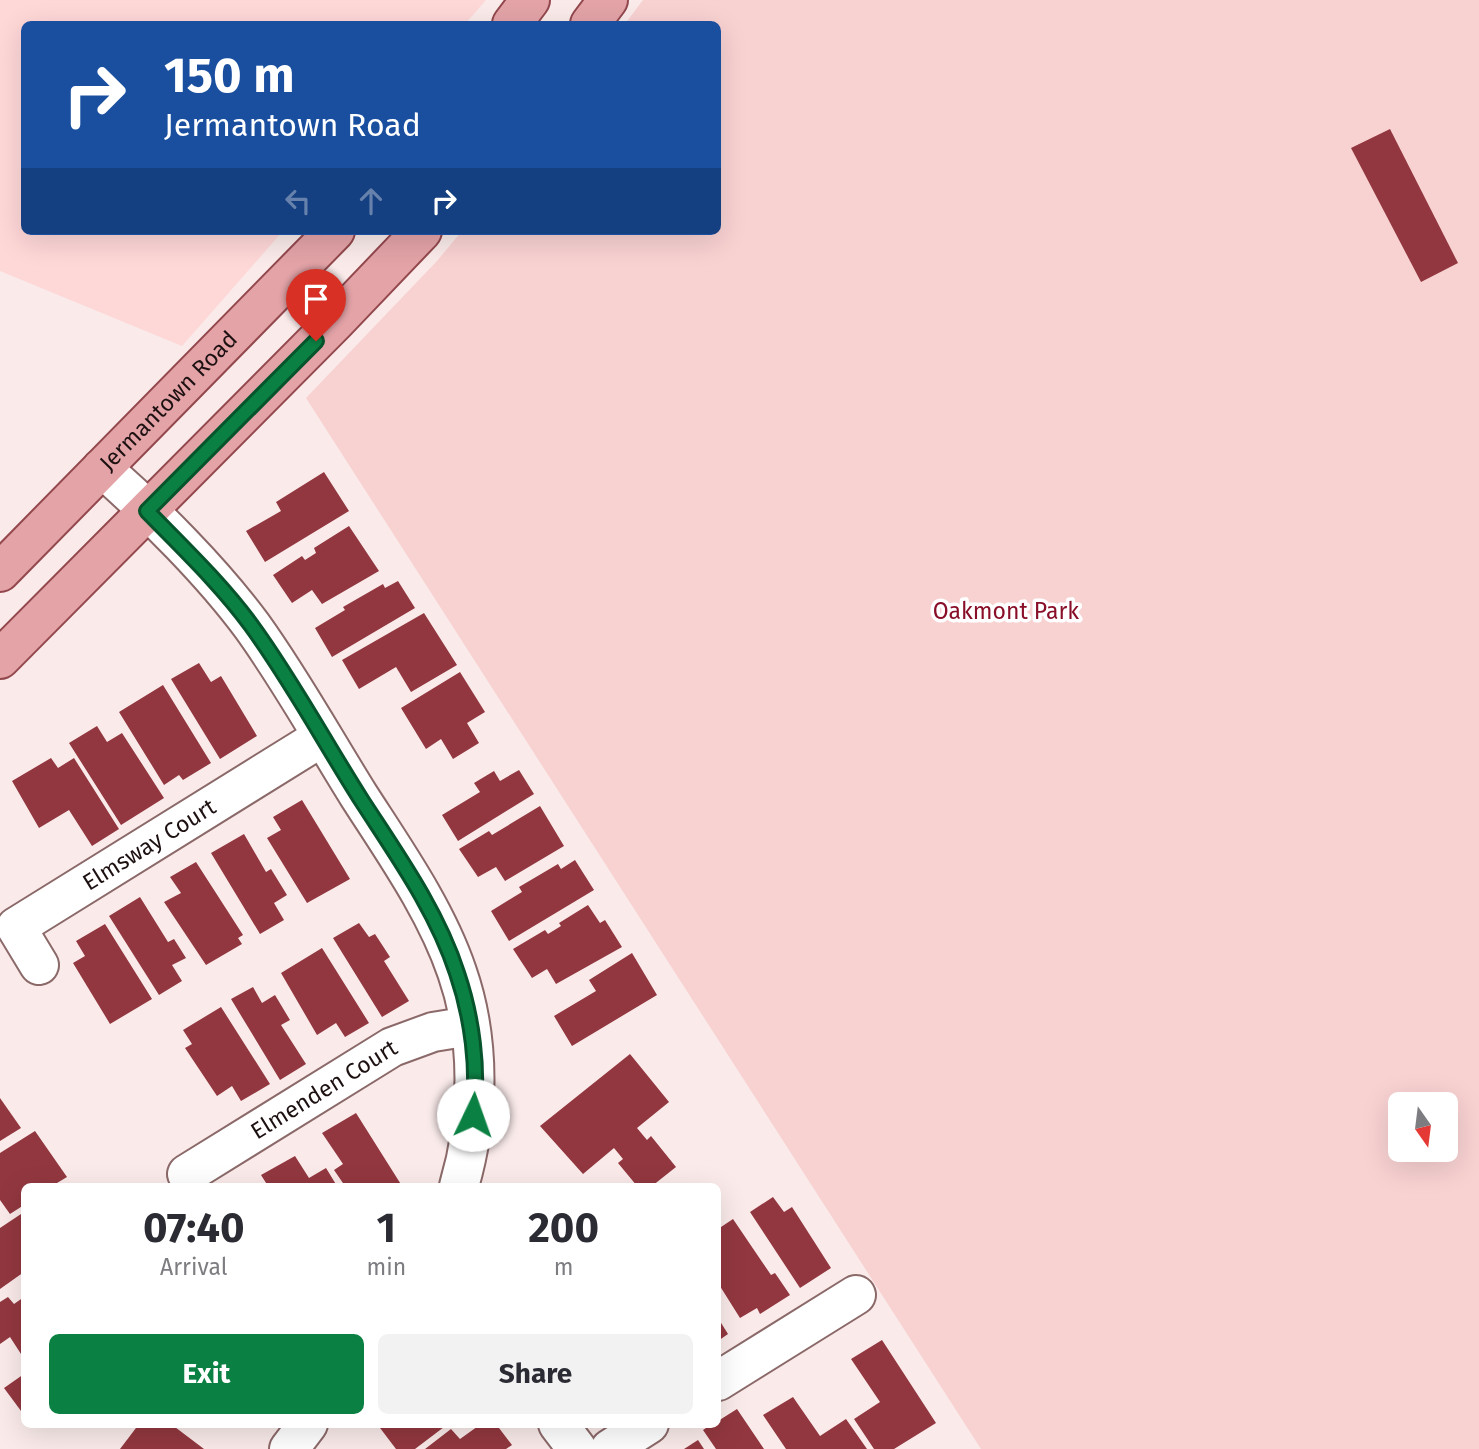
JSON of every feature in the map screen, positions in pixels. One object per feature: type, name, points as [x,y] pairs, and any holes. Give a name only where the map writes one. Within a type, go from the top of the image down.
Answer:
[{"type":"main road","points":[[514,21],[530,0]]},
{"type":"main road","points":[[592,21],[608,0]]},
{"type":"main road","name":"Jermantown Road","points":[[0,572],[331,235]]},
{"type":"main road","points":[[0,659],[418,235]]},
{"type":"street","points":[[103,468],[211,577],[251,625],[282,671],[442,933],[458,974],[470,1026],[476,1092],[467,1160],[460,1183]]},
{"type":"street","name":"Elmsway Court","points":[[39,965],[16,926],[322,737]]},
{"type":"street","name":"Elmenden Court","points":[[187,1174],[392,1047],[433,1032],[470,1026]]},
{"type":"street","points":[[721,1379],[856,1295]]},
{"type":"street","points":[[289,1449],[305,1428]]},
{"type":"street","points":[[561,1428],[577,1449]]},
{"type":"street","points":[[611,1449],[643,1428]]},
{"type":"shaded area","points":[[0,0],[486,0],[468,21],[21,21],[21,235],[279,235],[182,346],[0,271]]},
{"type":"green space","name":"Oakmont Park","points":[[643,0],[1479,0],[1479,1449],[981,1449],[306,398],[459,235],[721,235],[721,21],[627,21]]},
{"type":"building","points":[[1390,129],[1458,263],[1421,282],[1351,148]]},
{"type":"building","points":[[324,472],[349,511],[265,562],[246,531],[281,511],[276,502]]},
{"type":"building","points":[[349,526],[379,571],[322,604],[312,590],[292,603],[273,575],[302,556],[305,560],[316,553],[314,548]]},
{"type":"building","points":[[398,581],[415,608],[332,657],[315,628],[345,610],[343,607],[383,584],[385,588]]},
{"type":"building","points":[[424,613],[457,665],[411,692],[396,667],[359,689],[342,660]]},
{"type":"building","points":[[199,663],[211,682],[221,676],[257,736],[220,759],[171,679]]},
{"type":"building","points":[[460,672],[485,712],[467,723],[479,743],[453,759],[441,739],[426,749],[401,708]]},
{"type":"building","points":[[163,685],[211,763],[183,780],[179,775],[164,785],[119,712]]},
{"type":"building","points":[[97,726],[107,742],[122,733],[164,798],[121,825],[69,743]]},
{"type":"building","points":[[51,758],[58,768],[74,758],[119,829],[92,846],[69,810],[39,828],[12,781]]},
{"type":"building","points":[[519,770],[534,794],[458,841],[442,815],[480,792],[474,783],[494,771],[500,781]]},
{"type":"building","points":[[302,800],[350,879],[307,903],[267,838],[281,830],[273,817]]},
{"type":"building","points":[[540,806],[564,846],[505,881],[496,867],[478,877],[459,849],[489,831],[492,835]]},
{"type":"building","points":[[244,834],[266,872],[271,869],[287,895],[274,903],[284,920],[260,934],[211,853]]},
{"type":"building","points":[[575,860],[594,890],[509,941],[491,911],[522,892],[519,887],[558,864],[561,869]]},
{"type":"building","points":[[196,862],[243,935],[238,938],[242,944],[206,965],[164,902],[181,893],[170,877]]},
{"type":"building","points":[[140,897],[168,942],[174,939],[186,958],[172,965],[182,981],[159,995],[109,916]]},
{"type":"building","points":[[588,905],[600,923],[605,920],[622,947],[556,984],[547,969],[532,978],[513,949],[545,930],[548,934],[561,926],[559,923]]},
{"type":"building","points":[[359,923],[369,937],[375,934],[390,957],[384,961],[409,1001],[382,1017],[333,938]]},
{"type":"building","points":[[105,924],[152,999],[110,1024],[73,963],[85,956],[76,941]]},
{"type":"building","points":[[322,948],[369,1023],[345,1037],[336,1023],[317,1035],[281,973]]},
{"type":"building","points":[[632,953],[657,995],[572,1046],[554,1016],[596,991],[589,980]]},
{"type":"building","points":[[253,987],[262,1003],[275,995],[290,1020],[281,1025],[306,1064],[280,1080],[231,999]]},
{"type":"building","points":[[221,1007],[270,1084],[241,1101],[232,1086],[217,1096],[185,1048],[192,1044],[183,1030]]},
{"type":"building","points":[[630,1054],[669,1102],[637,1128],[647,1140],[651,1136],[676,1167],[656,1183],[635,1183],[618,1163],[623,1159],[614,1148],[583,1174],[540,1126]]},
{"type":"building","points":[[0,1098],[21,1128],[0,1141]]},
{"type":"building","points":[[356,1113],[400,1183],[343,1183],[334,1170],[343,1164],[322,1133]]},
{"type":"building","points":[[35,1131],[67,1177],[57,1183],[21,1183],[21,1207],[10,1214],[0,1200],[0,1153]]},
{"type":"building","points":[[295,1156],[309,1178],[326,1168],[335,1183],[266,1183],[261,1175]]},
{"type":"building","points":[[773,1197],[784,1212],[792,1207],[831,1268],[800,1288],[750,1212]]},
{"type":"building","points":[[21,1214],[21,1274],[0,1289],[0,1228]]},
{"type":"building","points":[[733,1219],[771,1275],[775,1273],[790,1295],[760,1314],[757,1308],[740,1318],[721,1288],[721,1227]]},
{"type":"building","points":[[8,1297],[14,1304],[21,1299],[21,1354],[10,1337],[0,1344],[0,1302]]},
{"type":"building","points":[[721,1323],[728,1334],[721,1339]]},
{"type":"building","points":[[882,1340],[936,1423],[894,1449],[874,1449],[854,1419],[880,1402],[851,1359]]},
{"type":"building","points":[[21,1376],[21,1411],[4,1388]]},
{"type":"building","points":[[793,1397],[820,1436],[846,1419],[867,1449],[786,1449],[763,1415]]},
{"type":"building","points":[[737,1409],[764,1449],[716,1449],[703,1430],[721,1428],[721,1419]]},
{"type":"building","points":[[136,1428],[176,1428],[204,1449],[120,1449]]},
{"type":"building","points":[[380,1428],[443,1428],[415,1449],[396,1449]]},
{"type":"building","points":[[475,1428],[499,1428],[512,1445],[506,1449],[425,1449],[451,1429],[460,1439]]},
{"type":"building","points":[[698,1440],[704,1449],[684,1449]]},
{"type":"route","points":[[316,341],[147,511],[211,577],[251,625],[282,671],[442,933],[458,974],[470,1026],[476,1092],[473,1115]]}]
